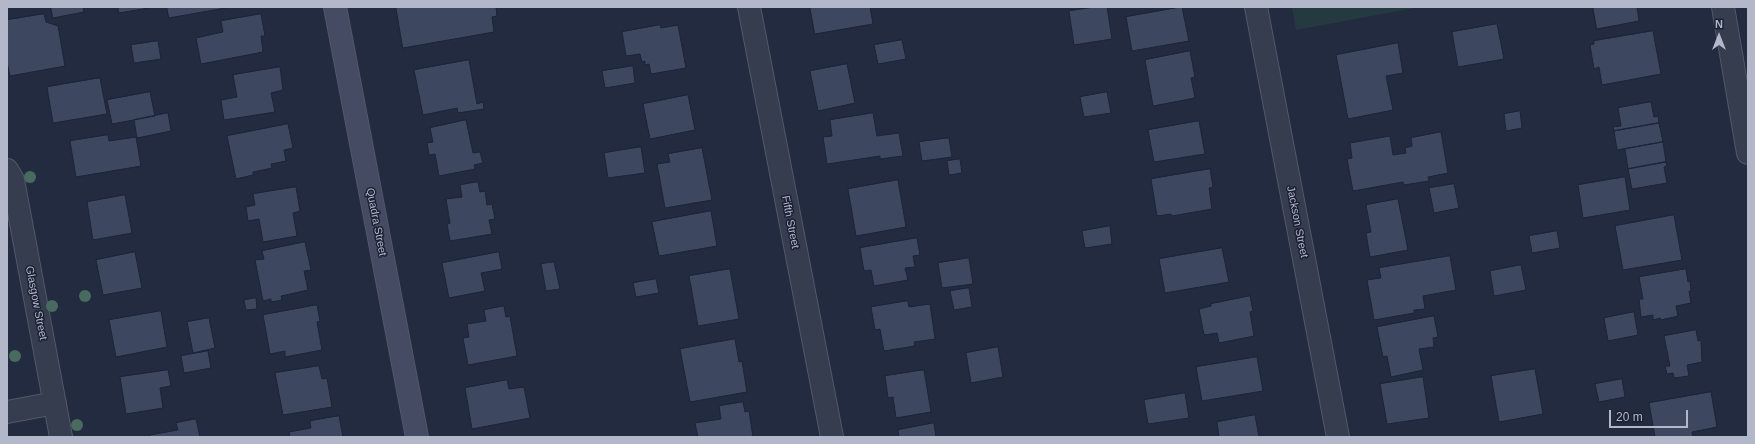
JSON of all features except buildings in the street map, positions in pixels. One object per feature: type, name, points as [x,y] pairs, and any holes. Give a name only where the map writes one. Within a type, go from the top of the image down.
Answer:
[{"type":"main road","name":"Quadra Street","points":[[335,7],[417,437]]},
{"type":"street","name":"Fifth Street","points":[[749,7],[832,437]]},
{"type":"street","name":"Jackson Street","points":[[1256,7],[1338,437]]},
{"type":"street","points":[[1723,7],[1748,153]]},
{"type":"street","name":"Glasgow Street","points":[[7,170],[13,180],[61,437]]},
{"type":"street","points":[[7,412],[55,403]]},
{"type":"green space","points":[[1292,7],[1420,7],[1296,30]]}]
